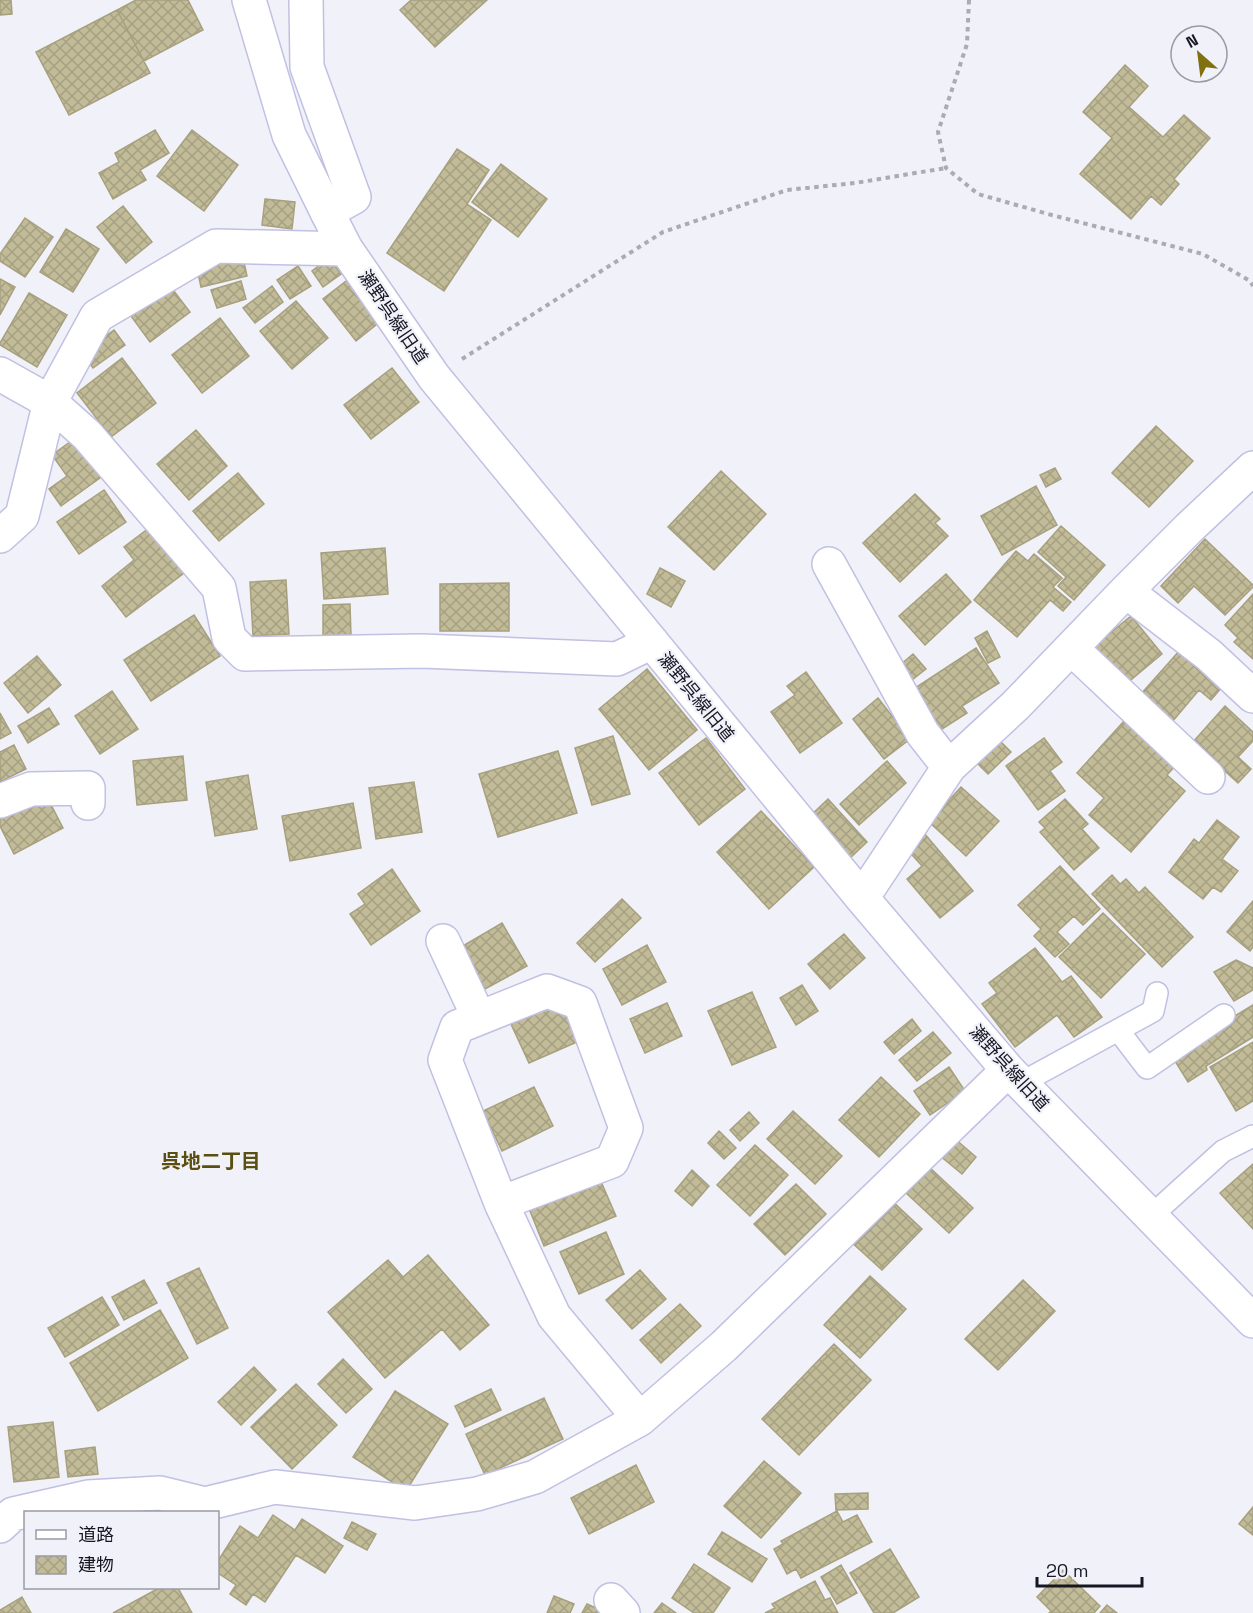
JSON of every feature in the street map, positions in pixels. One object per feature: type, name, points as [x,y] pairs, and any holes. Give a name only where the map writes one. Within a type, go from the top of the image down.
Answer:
[{"type":"street","name":"瀬野呉線旧道","points":[[249,0],[289,135],[346,249],[434,377],[862,898],[1014,1077],[1253,1321]]},
{"type":"street","points":[[306,0],[308,67],[354,197],[327,212]]},
{"type":"street","points":[[0,536],[22,516],[50,402],[97,316],[216,246],[346,249]]},
{"type":"street","points":[[0,374],[50,402],[87,435],[219,588],[230,638],[245,654],[422,651],[616,659],[652,642]]},
{"type":"street","points":[[862,898],[949,767],[1015,706],[1189,528],[1253,468]]},
{"type":"street","points":[[829,564],[923,734],[949,767]]},
{"type":"street","points":[[1126,591],[1209,655],[1253,696]]},
{"type":"street","points":[[1071,648],[1208,777]]},
{"type":"street","points":[[0,801],[31,789],[88,788],[88,803]]},
{"type":"street","points":[[443,941],[479,1018]]},
{"type":"street","points":[[501,1203],[612,1161],[626,1128],[580,1003],[547,991],[458,1027],[444,1060],[501,1203],[554,1316],[640,1419]]},
{"type":"street","points":[[4,1512],[88,1497],[160,1493],[205,1504],[275,1487],[415,1503],[477,1494],[535,1477],[640,1419],[724,1346],[1014,1077]]},
{"type":"lane","points":[[1014,1077],[1118,1030],[1153,1011],[1157,993]]},
{"type":"lane","points":[[1118,1030],[1147,1068],[1224,1015]]},
{"type":"lane","points":[[1150,1216],[1223,1151],[1253,1136]]},
{"type":"path","points":[[969,0],[967,44],[938,132],[946,168],[978,194],[1203,254],[1250,281],[1253,286]]},
{"type":"path","points":[[434,377],[663,232],[787,190],[855,183],[946,168]]},
{"type":"building","points":[[0,0],[11,0],[12,14],[0,15]]},
{"type":"building","points":[[136,0],[188,0],[203,30],[144,61],[117,10]]},
{"type":"building","points":[[411,0],[487,0],[435,47],[400,10]]},
{"type":"building","points":[[117,10],[150,73],[69,115],[36,52]]},
{"type":"building","points":[[1125,65],[1148,86],[1129,107],[1163,137],[1184,115],[1210,138],[1174,179],[1179,184],[1161,205],[1151,196],[1131,219],[1080,174],[1112,138],[1083,112]]},
{"type":"building","points":[[155,130],[169,153],[140,170],[146,180],[113,199],[99,173],[119,162],[115,153]]},
{"type":"building","points":[[192,130],[238,165],[204,211],[157,176]]},
{"type":"building","points":[[457,149],[489,170],[467,204],[491,220],[444,291],[387,253]]},
{"type":"building","points":[[501,164],[547,199],[518,237],[472,202]]},
{"type":"building","points":[[265,199],[295,202],[292,229],[262,225]]},
{"type":"building","points":[[123,206],[152,242],[126,263],[97,227]]},
{"type":"building","points":[[25,218],[53,237],[25,277],[0,261],[0,254]]},
{"type":"building","points":[[66,229],[99,249],[73,292],[40,272]]},
{"type":"building","points":[[242,253],[247,276],[201,287],[196,264]]},
{"type":"building","points":[[329,258],[341,274],[323,287],[312,271]]},
{"type":"building","points":[[298,266],[311,286],[290,299],[277,280]]},
{"type":"building","points":[[350,278],[382,320],[356,341],[323,299]]},
{"type":"building","points":[[0,279],[15,287],[0,315]]},
{"type":"building","points":[[241,281],[246,299],[217,308],[211,290]]},
{"type":"building","points":[[167,282],[190,312],[150,342],[128,312]]},
{"type":"building","points":[[272,286],[283,302],[255,323],[243,308]]},
{"type":"building","points":[[29,293],[67,315],[37,367],[0,345]]},
{"type":"building","points":[[296,301],[328,338],[292,369],[260,331]]},
{"type":"building","points":[[220,318],[249,356],[202,393],[172,355]]},
{"type":"building","points":[[114,330],[125,345],[93,368],[82,353]]},
{"type":"building","points":[[122,358],[156,403],[111,437],[77,393]]},
{"type":"building","points":[[392,368],[419,402],[371,439],[344,405]]},
{"type":"building","points":[[1156,426],[1193,461],[1149,507],[1112,473]]},
{"type":"building","points":[[196,430],[227,466],[189,500],[157,464]]},
{"type":"building","points":[[77,437],[104,475],[61,506],[49,489],[67,476],[52,455]]},
{"type":"building","points":[[1055,468],[1061,479],[1046,487],[1040,475]]},
{"type":"building","points":[[721,471],[766,514],[714,570],[668,527]]},
{"type":"building","points":[[238,473],[264,504],[219,541],[193,511]]},
{"type":"building","points":[[1036,486],[1057,525],[1002,555],[981,516]]},
{"type":"building","points":[[104,490],[126,522],[79,554],[57,522]]},
{"type":"building","points":[[915,494],[940,519],[935,523],[948,536],[900,582],[863,543]]},
{"type":"building","points":[[1061,526],[1105,565],[1074,600],[1058,586],[1066,577],[1038,552]]},
{"type":"building","points":[[149,528],[184,573],[126,617],[102,586],[134,560],[124,547]]},
{"type":"building","points":[[1205,539],[1253,585],[1225,615],[1194,586],[1178,603],[1161,586]]},
{"type":"building","points":[[385,548],[388,594],[324,599],[321,553]]},
{"type":"building","points":[[1016,551],[1028,561],[1034,554],[1062,578],[1053,587],[1071,602],[1063,611],[1050,600],[1017,637],[974,600]]},
{"type":"building","points":[[660,568],[685,581],[671,607],[647,594]]},
{"type":"building","points":[[946,574],[971,602],[925,645],[899,616]]},
{"type":"building","points":[[286,580],[289,634],[253,636],[250,582]]},
{"type":"building","points":[[509,583],[509,631],[440,631],[440,584]]},
{"type":"building","points":[[1253,594],[1253,659],[1234,642],[1238,638],[1225,625]]},
{"type":"building","points":[[350,604],[351,636],[323,637],[323,605]]},
{"type":"building","points":[[194,615],[220,656],[151,701],[124,660]]},
{"type":"building","points":[[1131,616],[1162,654],[1126,684],[1094,646]]},
{"type":"building","points":[[987,631],[1000,657],[988,663],[975,638]]},
{"type":"building","points":[[976,648],[999,683],[962,706],[967,713],[939,731],[912,690]]},
{"type":"building","points":[[1180,650],[1222,687],[1211,700],[1199,690],[1172,722],[1141,694]]},
{"type":"building","points":[[913,654],[926,669],[912,680],[900,665]]},
{"type":"building","points":[[37,656],[61,685],[28,713],[4,683]]},
{"type":"building","points":[[647,669],[697,730],[649,770],[599,709]]},
{"type":"building","points":[[806,672],[842,723],[800,753],[771,712],[795,695],[787,686]]},
{"type":"building","points":[[112,691],[138,729],[100,754],[75,716]]},
{"type":"building","points":[[878,698],[910,739],[884,759],[853,719]]},
{"type":"building","points":[[1225,706],[1253,732],[1253,741],[1238,757],[1251,769],[1238,783],[1193,742]]},
{"type":"building","points":[[49,708],[59,724],[28,743],[18,726]]},
{"type":"building","points":[[0,713],[11,733],[0,739]]},
{"type":"building","points":[[1124,721],[1175,766],[1167,775],[1185,791],[1131,852],[1089,815],[1104,798],[1077,773]]},
{"type":"building","points":[[613,736],[630,794],[592,805],[575,748]]},
{"type":"building","points":[[706,738],[745,789],[699,825],[659,773]]},
{"type":"building","points":[[1044,738],[1062,762],[1050,771],[1065,791],[1038,810],[1006,766]]},
{"type":"building","points":[[1000,741],[1011,752],[988,774],[977,763]]},
{"type":"building","points":[[14,745],[26,769],[0,782],[0,752]]},
{"type":"building","points":[[558,751],[577,813],[498,837],[479,774]]},
{"type":"building","points":[[183,756],[187,800],[137,805],[133,761]]},
{"type":"building","points":[[887,761],[906,783],[859,825],[840,804]]},
{"type":"building","points":[[248,775],[257,829],[215,836],[206,782]]},
{"type":"building","points":[[414,782],[422,832],[376,839],[369,788]]},
{"type":"building","points":[[961,787],[999,821],[966,856],[929,822]]},
{"type":"building","points":[[45,793],[63,828],[14,854],[0,826],[0,816]]},
{"type":"building","points":[[828,799],[867,842],[847,861],[808,818]]},
{"type":"building","points":[[1065,799],[1088,824],[1082,829],[1099,848],[1074,870],[1040,832],[1045,828],[1039,822]]},
{"type":"building","points":[[353,803],[361,848],[290,861],[282,816]]},
{"type":"building","points":[[761,811],[814,867],[769,909],[717,852]]},
{"type":"building","points":[[1217,820],[1239,837],[1222,859],[1238,871],[1221,892],[1213,887],[1203,899],[1169,872],[1194,839],[1199,843]]},
{"type":"building","points":[[924,833],[973,891],[940,918],[907,879],[922,866],[906,848]]},
{"type":"building","points":[[1060,866],[1100,909],[1083,925],[1074,916],[1057,932],[1069,944],[1055,957],[1034,936],[1041,929],[1018,905]]},
{"type":"building","points":[[392,869],[420,911],[371,945],[350,914],[365,904],[358,894]]},
{"type":"building","points":[[1112,875],[1120,884],[1126,879],[1139,893],[1145,887],[1193,937],[1162,967],[1092,894]]},
{"type":"building","points":[[622,899],[641,918],[595,962],[577,943]]},
{"type":"building","points":[[1253,901],[1253,947],[1250,951],[1227,932]]},
{"type":"building","points":[[1103,913],[1145,954],[1101,998],[1059,957]]},
{"type":"building","points":[[502,923],[527,966],[485,989],[461,947]]},
{"type":"building","points":[[844,934],[865,958],[830,989],[808,964]]},
{"type":"building","points":[[647,945],[666,982],[622,1005],[603,969]]},
{"type":"building","points":[[1035,948],[1062,982],[1071,976],[1102,1017],[1074,1037],[1057,1015],[1015,1047],[982,1004],[997,993],[989,983]]},
{"type":"building","points":[[1236,960],[1253,968],[1253,990],[1234,1001],[1214,972]]},
{"type":"building","points":[[802,985],[818,1011],[796,1025],[780,998]]},
{"type":"building","points":[[752,992],[776,1047],[732,1065],[708,1011]]},
{"type":"building","points":[[561,1001],[579,1041],[529,1063],[511,1024]]},
{"type":"building","points":[[667,1003],[682,1036],[645,1053],[630,1019]]},
{"type":"building","points":[[1253,1005],[1253,1037],[1206,1066],[1207,1070],[1188,1082],[1175,1061],[1196,1049],[1192,1042]]},
{"type":"building","points":[[912,1019],[921,1031],[894,1054],[884,1042]]},
{"type":"building","points":[[933,1032],[951,1053],[917,1081],[899,1060]]},
{"type":"building","points":[[1253,1042],[1253,1101],[1236,1111],[1210,1067]]},
{"type":"building","points":[[949,1067],[965,1091],[930,1115],[914,1091]]},
{"type":"building","points":[[881,1077],[920,1114],[879,1157],[839,1120]]},
{"type":"building","points":[[534,1087],[553,1126],[502,1151],[483,1111]]},
{"type":"building","points":[[793,1111],[842,1156],[815,1184],[767,1139]]},
{"type":"building","points":[[749,1112],[759,1123],[740,1141],[730,1130]]},
{"type":"building","points":[[719,1131],[736,1148],[724,1159],[708,1143]]},
{"type":"building","points":[[954,1138],[976,1157],[962,1174],[939,1155]]},
{"type":"building","points":[[755,1145],[788,1175],[750,1216],[717,1185]]},
{"type":"building","points":[[1253,1164],[1253,1229],[1220,1193]]},
{"type":"building","points":[[928,1166],[973,1208],[949,1233],[904,1191]]},
{"type":"building","points":[[692,1170],[709,1186],[692,1206],[675,1191]]},
{"type":"building","points":[[599,1177],[616,1216],[544,1246],[528,1206]]},
{"type":"building","points":[[796,1184],[826,1214],[785,1255],[754,1224]]},
{"type":"building","points":[[889,1198],[922,1229],[882,1270],[849,1240]]},
{"type":"building","points":[[606,1232],[624,1274],[579,1294],[560,1252]]},
{"type":"building","points":[[428,1255],[489,1325],[460,1350],[442,1329],[385,1378],[328,1312],[388,1260],[403,1277]]},
{"type":"building","points":[[199,1268],[228,1328],[197,1344],[167,1283]]},
{"type":"building","points":[[640,1270],[666,1299],[632,1329],[606,1300]]},
{"type":"building","points":[[870,1276],[906,1309],[860,1358],[824,1325]]},
{"type":"building","points":[[144,1280],[157,1303],[124,1320],[112,1297]]},
{"type":"building","points":[[1023,1280],[1055,1311],[998,1370],[965,1339]]},
{"type":"building","points":[[102,1297],[119,1325],[65,1357],[48,1328]]},
{"type":"building","points":[[680,1304],[701,1326],[661,1363],[640,1340]]},
{"type":"building","points":[[160,1310],[188,1358],[98,1411],[70,1363]]},
{"type":"building","points":[[834,1344],[871,1380],[799,1455],[762,1419]]},
{"type":"building","points":[[343,1359],[372,1389],[346,1413],[318,1384]]},
{"type":"building","points":[[254,1367],[276,1390],[241,1425],[218,1402]]},
{"type":"building","points":[[296,1384],[337,1425],[292,1469],[251,1427]]},
{"type":"building","points":[[491,1389],[501,1410],[465,1427],[455,1406]]},
{"type":"building","points":[[395,1391],[448,1424],[406,1491],[353,1457]]},
{"type":"building","points":[[544,1398],[563,1439],[485,1475],[466,1434]]},
{"type":"building","points":[[53,1422],[59,1477],[14,1482],[8,1427]]},
{"type":"building","points":[[95,1447],[98,1474],[68,1477],[65,1451]]},
{"type":"building","points":[[764,1461],[801,1493],[761,1538],[724,1506]]},
{"type":"building","points":[[636,1465],[654,1502],[589,1534],[571,1498]]},
{"type":"building","points":[[868,1493],[868,1509],[836,1510],[835,1494]]},
{"type":"building","points":[[1253,1507],[1253,1535],[1239,1524]]},
{"type":"building","points":[[837,1511],[843,1522],[857,1515],[872,1542],[801,1578],[796,1569],[787,1574],[774,1549],[783,1544],[781,1541]]},
{"type":"building","points":[[273,1515],[295,1530],[302,1519],[343,1546],[325,1573],[296,1555],[265,1602],[253,1594],[246,1605],[230,1594],[236,1585],[219,1574],[219,1559],[240,1526],[258,1538]]},
{"type":"building","points":[[352,1522],[376,1534],[367,1550],[344,1538]]},
{"type":"building","points":[[722,1532],[767,1559],[752,1582],[708,1554]]},
{"type":"building","points":[[890,1549],[919,1597],[893,1613],[874,1613],[850,1573]]},
{"type":"building","points":[[694,1564],[730,1588],[713,1613],[694,1613],[672,1598]]},
{"type":"building","points":[[841,1565],[857,1593],[837,1604],[821,1577]]},
{"type":"building","points":[[1063,1570],[1100,1606],[1094,1613],[1049,1613],[1051,1611],[1037,1597]]},
{"type":"building","points":[[815,1581],[825,1600],[830,1598],[838,1613],[765,1613],[775,1608],[772,1604]]},
{"type":"building","points":[[157,1589],[179,1589],[192,1613],[113,1613]]},
{"type":"building","points":[[554,1596],[574,1604],[570,1613],[547,1613]]},
{"type":"building","points":[[22,1597],[31,1613],[0,1613],[0,1610]]},
{"type":"building","points":[[662,1603],[676,1613],[654,1613]]},
{"type":"building","points":[[587,1604],[607,1613],[582,1613]]},
{"type":"building","points":[[1107,1605],[1117,1613],[1100,1613]]},
{"type":"district","name":"呉地二丁目","points":[[211,1161]]}]
